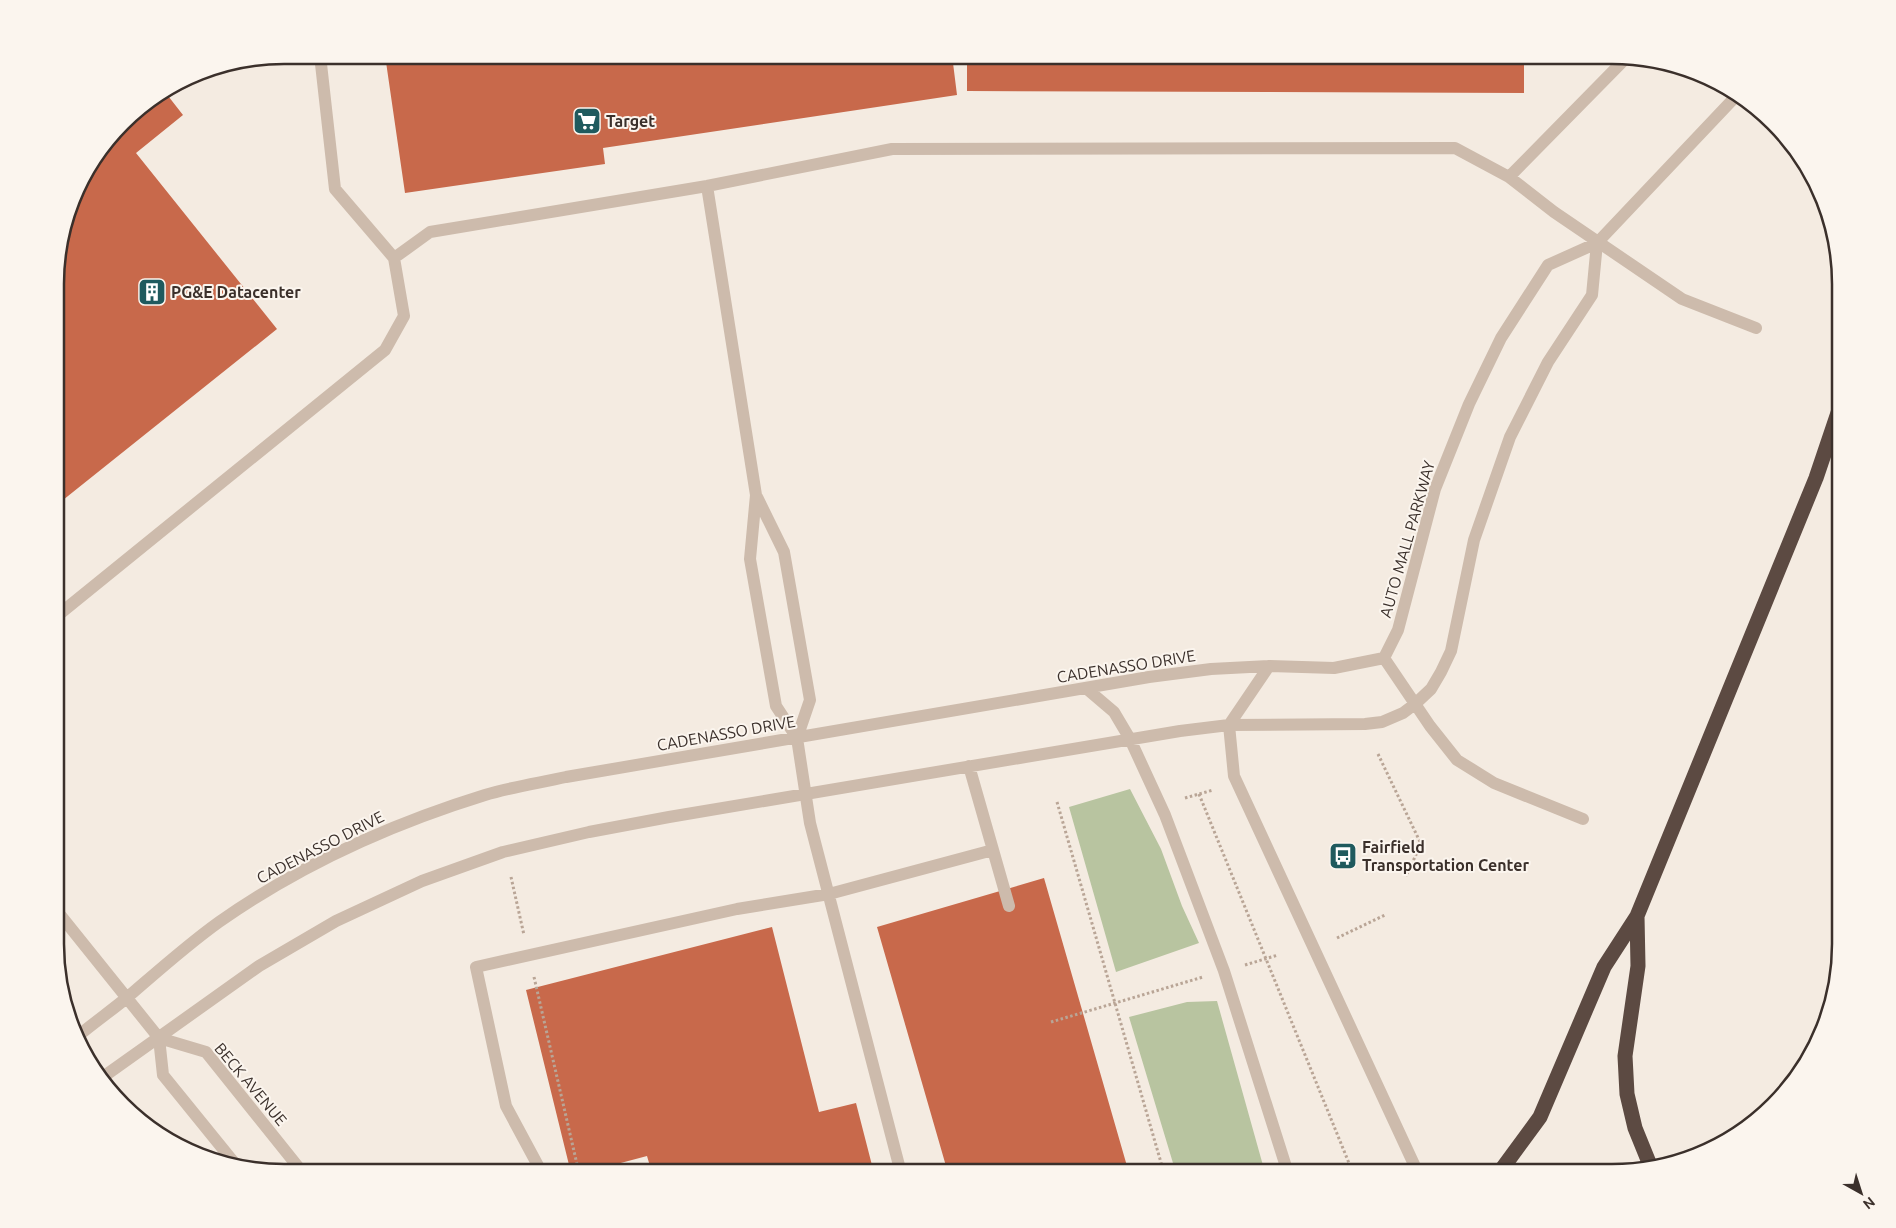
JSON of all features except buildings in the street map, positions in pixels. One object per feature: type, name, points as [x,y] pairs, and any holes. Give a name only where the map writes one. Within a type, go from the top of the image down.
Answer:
[{"type":"highway","points":[[1505,1164],[1540,1116],[1604,967],[1637,916],[1816,478],[1832,429]]},
{"type":"highway","points":[[1637,916],[1638,966],[1625,1056],[1627,1094],[1635,1128],[1648,1161]]},
{"type":"street","points":[[64,610],[385,350],[404,316],[394,258],[335,189],[321,64]]},
{"type":"street","points":[[1509,177],[1619,64]]},
{"type":"street","name":"AUTO MALL PARKWAY","points":[[1384,658],[1398,630],[1435,489],[1469,404],[1501,338],[1548,264],[1598,243],[1733,100]]},
{"type":"street","points":[[394,258],[430,232],[707,186],[892,149],[1455,148],[1509,177],[1548,208],[1682,299],[1756,328]]},
{"type":"street","points":[[707,186],[756,495],[750,559],[776,706],[797,738],[810,823],[899,1164]]},
{"type":"street","points":[[107,1074],[268,961],[336,921],[422,881],[503,852],[589,832],[1130,739],[1229,725],[1382,722],[1392,719],[1415,704],[1430,689],[1451,651],[1474,540],[1510,437],[1548,362],[1592,295],[1598,243]]},
{"type":"street","points":[[756,495],[784,552],[810,700],[797,738]]},
{"type":"street","points":[[1384,658],[1435,733],[1458,760],[1494,784],[1583,819]]},
{"type":"street","name":"CADENASSO DRIVE","points":[[83,1032],[180,952],[219,922],[262,894],[338,852],[392,828],[486,795],[566,777],[1149,677],[1211,669],[1269,666],[1334,668],[1384,658]]},
{"type":"street","points":[[1269,666],[1229,725],[1234,776],[1414,1164]]},
{"type":"street","points":[[1088,688],[1114,712],[1130,739],[1166,815],[1224,972],[1285,1164]]},
{"type":"street","points":[[969,766],[1009,906]]},
{"type":"street","points":[[537,1164],[506,1106],[476,967],[737,910],[828,894],[993,850]]},
{"type":"street","points":[[64,920],[159,1038],[163,1075],[230,1158]]},
{"type":"street","name":"BECK AVENUE","points":[[159,1038],[206,1052],[296,1164]]},
{"type":"path","points":[[1378,754],[1421,844],[1406,876]]},
{"type":"path","points":[[1185,798],[1213,790]]},
{"type":"path","points":[[1199,794],[1348,1164]]},
{"type":"path","points":[[1056,802],[1161,1164]]},
{"type":"path","points":[[511,877],[577,1164]]},
{"type":"path","points":[[1336,938],[1385,915]]},
{"type":"path","points":[[1242,966],[1278,955]]},
{"type":"path","points":[[1051,1022],[1206,976]]},
{"type":"green space","points":[[1130,789],[1161,849],[1182,906],[1199,943],[1116,972],[1069,807]]},
{"type":"green space","points":[[1217,1001],[1263,1164],[1173,1164],[1129,1017],[1187,1002]]},
{"type":"place","name":"Target","points":[[587,121]]},
{"type":"place","name":"PG&E Datacenter","points":[[152,292]]},
{"type":"place","name":"Fairfield Transportation Center","points":[[1343,856]]}]
